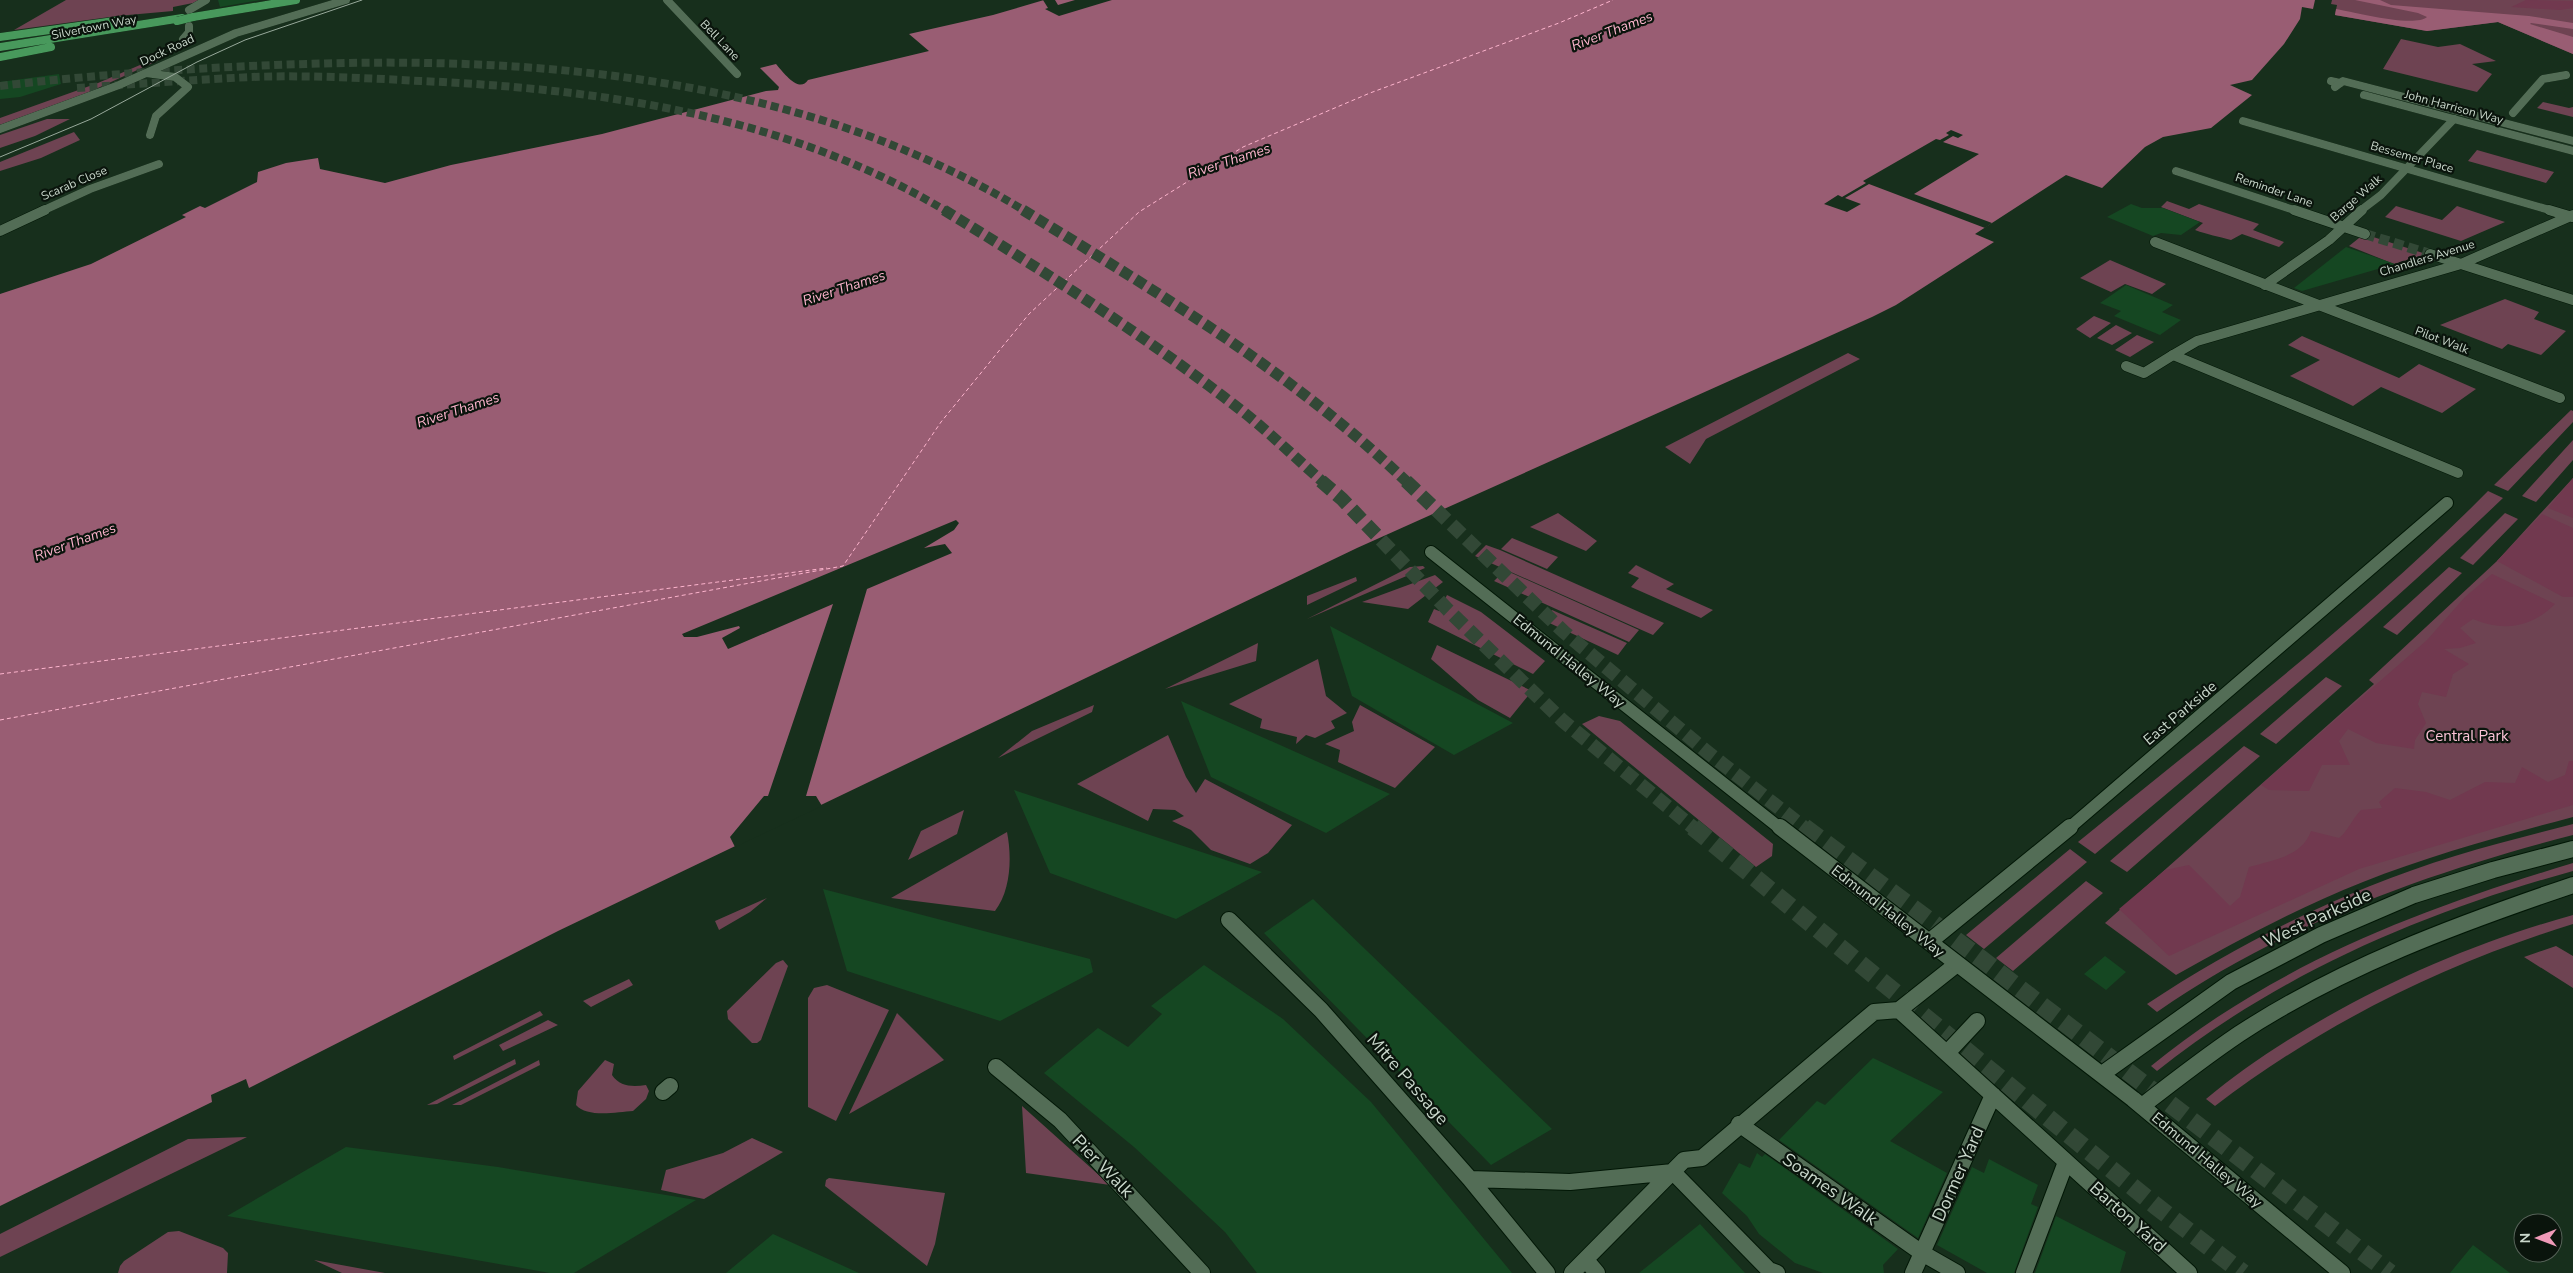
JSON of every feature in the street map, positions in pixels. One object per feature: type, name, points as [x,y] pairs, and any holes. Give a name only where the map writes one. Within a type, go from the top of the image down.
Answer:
[{"type":"main road","name":"Silvertown Way","points":[[0,57],[191,13],[296,0]]},
{"type":"main road","name":"Silvertown Way","points":[[0,47],[174,19],[191,13]]},
{"type":"main road","name":"Silvertown Way","points":[[0,37],[103,21],[155,17],[174,19]]},
{"type":"street","points":[[191,13],[206,2],[206,0]]},
{"type":"street","name":"Dock Road","points":[[0,129],[93,95],[236,33],[346,0]]},
{"type":"street","name":"Bell Lane","points":[[667,0],[737,74]]},
{"type":"street","points":[[183,39],[189,32],[189,26]]},
{"type":"street","points":[[146,73],[177,78],[183,80],[188,86],[156,116],[150,135]]},
{"type":"street","points":[[2504,123],[2543,79],[2566,75]]},
{"type":"street","name":"John Harrison Way","points":[[2573,141],[2343,80],[2335,87],[2573,151]]},
{"type":"street","name":"John Harrison Way","points":[[2331,81],[2340,83]]},
{"type":"street","name":"Barge Walk","points":[[2266,286],[2329,240],[2342,226],[2381,195],[2454,119]]},
{"type":"street","name":"Bessemer Place","points":[[2243,120],[2572,216]]},
{"type":"street","name":"Scarab Close","points":[[0,231],[90,189],[159,164]]},
{"type":"street","name":"Reminder Lane","points":[[2176,170],[2365,234]]},
{"type":"street","name":"Chandlers Avenue","points":[[2126,366],[2144,373],[2198,341],[2314,305],[2461,264],[2572,216]]},
{"type":"street","points":[[2154,242],[2314,305]]},
{"type":"street","points":[[2430,254],[2573,300]]},
{"type":"street","name":"Pilot Walk","points":[[2314,305],[2560,398]]},
{"type":"street","points":[[2173,355],[2458,473]]},
{"type":"street","name":"East Parkside","points":[[1929,942],[2083,816],[2447,502]]},
{"type":"street","name":"Edmund Halley Way","points":[[1431,552],[1640,719],[2102,1074],[2342,1273]]},
{"type":"street","name":"West Parkside","points":[[2102,1074],[2231,982],[2321,935],[2414,895],[2493,870],[2573,848]]},
{"type":"street","points":[[2142,1106],[2178,1076],[2258,1021],[2318,987],[2410,943],[2458,924],[2573,885]]},
{"type":"street","name":"Mitre Passage","points":[[1228,920],[1321,1010],[1470,1180],[1547,1273]]},
{"type":"street","points":[[1572,1273],[1591,1266],[1684,1160],[1702,1158],[1739,1124],[1874,1012],[1899,1010],[1957,964]]},
{"type":"street","points":[[1899,1010],[2066,1162],[2024,1273]]},
{"type":"street","points":[[1947,1053],[1977,1021]]},
{"type":"street","name":"Pier Walk","points":[[996,1067],[1060,1120],[1202,1273]]},
{"type":"street","name":"Dormer Yard","points":[[1922,1253],[1993,1095]]},
{"type":"street","name":"Soames Walk","points":[[1739,1124],[1922,1253],[1957,1273]]},
{"type":"street","name":"Barton Yard","points":[[2066,1162],[2189,1273]]},
{"type":"street","points":[[1470,1180],[1570,1182],[1673,1172]]},
{"type":"street","points":[[1673,1172],[1771,1272]]},
{"type":"street","points":[[1914,1273],[1922,1253]]},
{"type":"green space","points":[[66,0],[198,0],[198,2],[173,7],[173,11],[117,16],[14,30]]},
{"type":"green space","points":[[2332,0],[2573,0],[2573,54],[2498,22],[2427,31],[2335,15],[2337,5],[2331,4]]},
{"type":"green space","points":[[2401,39],[2438,47],[2460,44],[2496,61],[2472,64],[2492,74],[2477,92],[2383,69]]},
{"type":"green space","points":[[161,56],[157,61],[76,98],[0,125],[0,118],[98,83]]},
{"type":"green space","points":[[2543,102],[2569,108],[2573,107],[2573,117],[2537,108]]},
{"type":"green space","points":[[47,119],[70,119],[35,136],[0,148],[0,135]]},
{"type":"green space","points":[[74,132],[80,140],[41,158],[0,171],[0,162]]},
{"type":"green space","points":[[2477,150],[2554,172],[2546,183],[2468,161]]},
{"type":"green space","points":[[2167,201],[2189,209],[2199,204],[2259,224],[2253,230],[2284,242],[2279,247],[2242,234],[2231,240],[2200,232],[2195,230],[2203,223],[2161,207]]},
{"type":"green space","points":[[2396,206],[2442,220],[2457,206],[2505,222],[2461,241],[2385,217]]},
{"type":"green space","points":[[2364,234],[2426,254],[2394,264],[2349,246]]},
{"type":"green space","points":[[2110,260],[2166,284],[2152,294],[2125,284],[2111,292],[2080,278]]},
{"type":"green space","points":[[2505,299],[2539,312],[2534,319],[2566,331],[2541,355],[2508,344],[2502,349],[2440,325]]},
{"type":"green space","points":[[2094,316],[2111,323],[2090,338],[2076,329]]},
{"type":"green space","points":[[2116,325],[2132,333],[2112,345],[2097,338]]},
{"type":"green space","points":[[2137,335],[2154,342],[2130,357],[2115,350]]},
{"type":"green space","points":[[2302,336],[2399,378],[2419,364],[2476,389],[2442,413],[2381,387],[2353,406],[2290,376],[2320,360],[2288,345]]},
{"type":"green space","points":[[1848,353],[1860,359],[1706,439],[1690,464],[1665,447]]},
{"type":"green space","points":[[2571,410],[2573,411],[2573,422],[2508,491],[2494,485]]},
{"type":"green space","points":[[2573,440],[2573,460],[2536,502],[2522,496]]},
{"type":"green space","name":"Central Park","points":[[2573,478],[2573,817],[2441,855],[2363,882],[2291,914],[2176,975],[2105,923],[2374,684],[2369,680],[2497,561]]},
{"type":"green space","points":[[2488,491],[2503,498],[2404,590],[2302,679],[2095,854],[2078,842],[2236,715],[2340,628],[2440,538]]},
{"type":"green space","points":[[1558,513],[1597,541],[1586,551],[1530,527]]},
{"type":"green space","points":[[2505,513],[2518,519],[2473,565],[2460,558]]},
{"type":"green space","points":[[1512,538],[1558,557],[1547,569],[1501,549]]},
{"type":"green space","points":[[1486,545],[1664,623],[1653,635],[1475,556]]},
{"type":"green space","points":[[1636,565],[1674,584],[1666,589],[1713,610],[1701,618],[1631,587],[1639,578],[1628,573]]},
{"type":"green space","points":[[1423,566],[1425,568],[1307,619],[1410,567]]},
{"type":"green space","points":[[2449,567],[2462,573],[2397,635],[2383,627]]},
{"type":"green space","points":[[1505,570],[1639,630],[1629,642],[1494,581]]},
{"type":"green space","points":[[1435,575],[1443,582],[1408,609],[1362,602]]},
{"type":"green space","points":[[1356,577],[1357,581],[1307,605],[1307,596]]},
{"type":"green space","points":[[1447,595],[1481,612],[1545,661],[1533,674],[1428,622],[1434,609],[1439,611]]},
{"type":"green space","points":[[1552,610],[1627,643],[1618,655],[1543,620]]},
{"type":"green space","points":[[1258,643],[1256,661],[1165,689]]},
{"type":"green space","points":[[1437,645],[1532,691],[1510,718],[1478,700],[1431,659]]},
{"type":"green space","points":[[1318,659],[1326,696],[1347,713],[1331,721],[1335,728],[1315,738],[1306,735],[1296,744],[1297,737],[1260,728],[1262,719],[1229,704]]},
{"type":"green space","points":[[2326,677],[2342,686],[2276,744],[2260,734]]},
{"type":"green space","points":[[1094,705],[1092,712],[998,758],[1032,731]]},
{"type":"green space","points":[[1360,705],[1435,747],[1395,788],[1338,762],[1340,750],[1325,744],[1354,731],[1352,722]]},
{"type":"green space","points":[[1599,716],[1620,721],[1773,844],[1772,856],[1756,867],[1582,724]]},
{"type":"green space","points":[[1168,735],[1186,777],[1196,793],[1205,779],[1292,825],[1268,853],[1250,864],[1211,850],[1191,830],[1172,821],[1184,816],[1175,810],[1153,809],[1148,821],[1077,784]]},
{"type":"green space","points":[[2244,746],[2260,756],[2127,872],[2110,861]]},
{"type":"green space","points":[[964,810],[957,834],[908,860],[921,831]]},
{"type":"green space","points":[[2573,824],[2573,835],[2464,866],[2357,905],[2305,928],[2254,953],[2204,981],[2157,1012],[2147,1004],[2258,938],[2375,884],[2455,856]]},
{"type":"green space","points":[[1007,832],[1010,862],[1009,873],[1004,893],[995,911],[891,898]]},
{"type":"green space","points":[[2070,849],[2087,862],[1984,949],[1966,935]]},
{"type":"green space","points":[[2573,863],[2573,871],[2517,887],[2462,906],[2354,950],[2252,1005],[2204,1036],[2157,1071],[2151,1066],[2199,1030],[2248,997],[2299,969],[2405,921],[2460,900]]},
{"type":"green space","points":[[2086,881],[2103,893],[2013,971],[1996,958]]},
{"type":"green space","points":[[767,898],[750,912],[719,930],[715,921]]},
{"type":"green space","points":[[2573,915],[2573,924],[2525,940],[2431,978],[2341,1023],[2256,1076],[2215,1106],[2206,1099],[2245,1069],[2288,1040],[2333,1013],[2380,989],[2477,946]]},
{"type":"green space","points":[[2556,946],[2573,956],[2573,988],[2524,957]]},
{"type":"green space","points":[[783,960],[788,966],[761,1040],[757,1043],[752,1043],[728,1019],[727,1011],[776,963]]},
{"type":"green space","points":[[629,979],[633,985],[591,1007],[583,1001]]},
{"type":"green space","points":[[827,985],[889,1010],[836,1121],[808,1107],[808,998],[814,988]]},
{"type":"green space","points":[[540,1011],[543,1015],[454,1060],[453,1056]]},
{"type":"green space","points":[[897,1013],[944,1060],[849,1114]]},
{"type":"green space","points":[[548,1020],[558,1025],[503,1051],[499,1045]]},
{"type":"green space","points":[[515,1059],[516,1064],[437,1104],[427,1105]]},
{"type":"green space","points":[[539,1060],[540,1065],[461,1105],[452,1105]]},
{"type":"green space","points":[[605,1060],[614,1064],[612,1075],[619,1082],[632,1086],[646,1085],[649,1091],[646,1099],[633,1111],[595,1113],[587,1112],[576,1105],[578,1091]]},
{"type":"green space","points":[[1022,1106],[1110,1185],[1026,1173]]},
{"type":"green space","points":[[247,1137],[0,1257],[0,1234],[188,1139]]},
{"type":"green space","points":[[752,1138],[783,1152],[704,1199],[661,1190],[666,1170],[723,1153]]},
{"type":"green space","points":[[829,1178],[945,1193],[935,1244],[927,1266],[825,1186],[826,1180]]},
{"type":"green space","points":[[179,1231],[223,1248],[228,1253],[227,1273],[118,1273],[124,1261],[168,1232]]},
{"type":"green space","points":[[314,1260],[385,1273],[342,1273]]},
{"type":"shaded area","points":[[2526,0],[2573,1],[2573,8],[2560,10],[2511,7]]},
{"type":"shaded area","points":[[2573,478],[2573,518],[2548,508]]},
{"type":"shaded area","points":[[2542,514],[2573,528],[2573,597],[2563,597],[2497,561]]},
{"type":"shaded area","points":[[2492,574],[2555,604],[2546,612],[2527,623],[2496,626],[2473,619],[2460,628],[2476,643],[2460,648],[2444,649],[2469,664],[2453,674],[2446,697],[2422,692],[2418,704],[2426,723],[2415,740],[2414,749],[2376,743],[2348,729],[2339,741],[2350,765],[2322,765],[2309,791],[2269,790],[2261,785],[2427,640],[2465,597]]},
{"type":"shaded area","points":[[2569,761],[2573,761],[2573,805],[2359,869],[2169,956],[2119,909],[2165,870],[2189,865],[2230,906],[2240,897],[2249,867],[2293,852],[2307,840],[2311,831],[2339,838],[2361,810],[2382,808],[2379,802],[2395,788],[2426,792],[2450,800],[2485,782],[2515,783],[2522,767],[2548,782],[2565,775]]},
{"type":"water","name":"River Thames","points":[[1044,0],[2315,0],[2313,9],[2302,7],[2300,19],[2284,44],[2252,80],[2230,85],[2252,95],[2211,128],[2163,137],[2145,147],[2102,188],[2066,175],[1975,234],[1994,242],[1896,305],[1357,548],[558,931],[249,1088],[246,1079],[211,1095],[212,1102],[0,1206],[0,294],[91,264],[186,217],[182,215],[200,206],[205,208],[257,182],[258,172],[286,163],[318,158],[320,169],[385,183],[451,165],[602,134],[766,91],[778,90],[779,87],[760,68],[776,64],[791,80],[800,85],[808,80],[929,51],[909,34],[993,15]]},
{"type":"water","points":[[2355,0],[2380,0],[2391,5],[2529,16],[2573,23],[2573,29],[2530,24],[2573,37],[2573,54],[2498,22],[2427,31],[2335,15],[2336,9],[2397,20],[2420,20],[2427,17],[2418,13]]},
{"type":"pier","points":[[1043,0],[1055,0],[1058,5],[1075,0],[1112,0],[1059,16],[1045,9],[1048,8]]},
{"type":"pier","points":[[1951,130],[1963,135],[1958,138],[1953,136],[1943,142],[1979,154],[1914,194],[1992,223],[1985,228],[1869,184],[1845,198],[1861,204],[1847,212],[1824,204],[1838,195],[1842,197],[1866,183],[1863,181],[1936,139],[1940,140],[1949,135],[1946,133]]},
{"type":"pier","points":[[956,520],[959,523],[954,530],[924,548],[945,544],[952,553],[867,589],[806,796],[816,796],[822,806],[735,847],[730,837],[764,796],[768,796],[833,604],[728,649],[722,638],[740,628],[739,626],[697,637],[684,637],[682,634]]},
{"type":"building","points":[[218,0],[261,0],[220,7]]},
{"type":"building","points":[[59,74],[61,84],[20,97],[0,99],[0,82]]},
{"type":"building","points":[[2131,204],[2142,208],[2163,208],[2200,222],[2181,235],[2161,233],[2153,236],[2107,217]]},
{"type":"building","points":[[2346,247],[2395,264],[2302,291],[2294,288]]},
{"type":"building","points":[[2126,285],[2173,305],[2162,312],[2181,320],[2160,335],[2114,316],[2121,311],[2100,303]]},
{"type":"building","points":[[1330,626],[1513,723],[1454,755],[1352,696]]},
{"type":"building","points":[[1181,701],[1390,794],[1326,833],[1211,777]]},
{"type":"building","points":[[1014,790],[1262,872],[1176,919],[1050,873]]},
{"type":"building","points":[[823,889],[1090,959],[1093,972],[1000,1021],[847,971]]},
{"type":"building","points":[[1313,899],[1552,1129],[1491,1165],[1264,933]]},
{"type":"building","points":[[2105,956],[2126,972],[2106,990],[2084,974]]},
{"type":"building","points":[[1204,965],[1283,1019],[1371,1102],[1512,1273],[1257,1273],[1225,1232],[1134,1147],[1044,1073],[1098,1028],[1128,1047],[1162,1014],[1151,1006]]},
{"type":"building","points":[[1873,1058],[1943,1092],[1890,1141],[1947,1173],[1918,1238],[1779,1140],[1817,1101],[1825,1105]]},
{"type":"building","points":[[346,1147],[498,1167],[696,1200],[574,1273],[550,1273],[227,1216]]},
{"type":"building","points":[[1757,1153],[1762,1157],[1765,1154],[1898,1249],[1883,1265],[1884,1273],[1823,1273],[1795,1263],[1759,1234],[1747,1216],[1722,1193],[1739,1163],[1750,1168]]},
{"type":"building","points":[[1989,1159],[2038,1185],[2031,1204],[2038,1207],[2014,1273],[1987,1273],[1937,1245],[1972,1167],[1984,1173]]},
{"type":"building","points":[[2056,1216],[2126,1252],[2120,1273],[2035,1273]]},
{"type":"building","points":[[1700,1224],[1745,1273],[1639,1273]]},
{"type":"building","points":[[773,1234],[859,1273],[726,1273]]},
{"type":"building","points":[[2473,1245],[2510,1273],[2450,1273]]},
{"type":"ferry route","points":[[0,720],[843,566],[941,422],[1029,314],[1139,212],[1243,147],[1370,93],[1559,23],[1613,0]]},
{"type":"ferry route","points":[[0,674],[827,568]]},
{"type":"tunnel","points":[[0,86],[153,72],[306,64],[492,65],[585,72],[677,85],[768,105],[857,132],[942,167],[1025,211]]},
{"type":"tunnel","points":[[77,88],[272,76],[379,79],[557,91],[692,113],[758,130],[823,152],[886,178],[946,211]]},
{"type":"tunnel","points":[[944,210],[1060,282],[1173,359],[1246,414],[1323,482]]},
{"type":"tunnel","points":[[1023,210],[1173,303],[1271,370],[1363,442],[1407,482]]},
{"type":"tunnel","points":[[2365,234],[2430,254]]},
{"type":"tunnel","points":[[1321,481],[1342,499],[1448,610],[1563,721],[1695,829]]},
{"type":"tunnel","points":[[1406,481],[1564,632],[1706,751],[1806,829]]},
{"type":"tunnel","points":[[1693,827],[2156,1206],[2243,1273]]},
{"type":"tunnel","points":[[1804,827],[1980,958],[2390,1273]]},
{"type":"tram line","points":[[0,157],[91,119],[197,62],[245,40],[362,0]]}]
